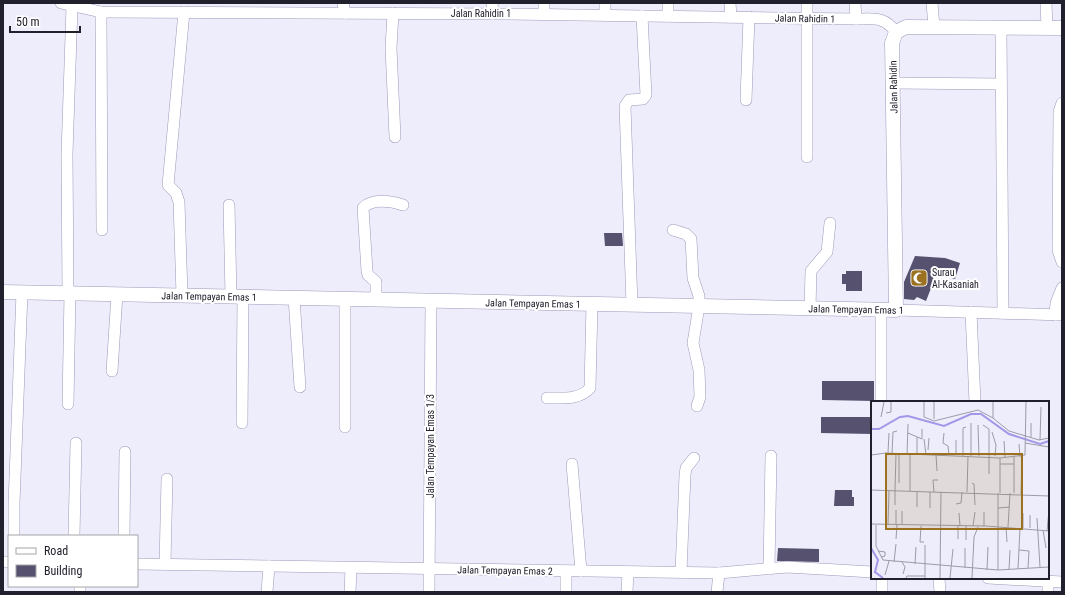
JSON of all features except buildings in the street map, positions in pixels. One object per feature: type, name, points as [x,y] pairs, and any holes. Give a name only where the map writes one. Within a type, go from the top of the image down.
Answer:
[{"type":"street","points":[[605,3],[605,15]]},
{"type":"street","points":[[668,3],[668,16]]},
{"type":"street","points":[[730,3],[731,17]]},
{"type":"street","points":[[807,3],[807,157]]},
{"type":"street","points":[[855,3],[856,19]]},
{"type":"street","points":[[932,3],[934,27]]},
{"type":"street","points":[[1046,3],[1047,28]]},
{"type":"street","points":[[67,4],[69,293],[68,404]]},
{"type":"street","name":"Jalan Rahidin 1","points":[[67,4],[101,12],[159,8],[184,12],[240,8],[344,8],[393,13],[493,8],[544,9],[605,15],[856,19],[884,21],[890,24],[896,32]]},
{"type":"street","points":[[101,12],[102,230]]},
{"type":"street","points":[[182,296],[179,202],[176,193],[168,184],[184,12]]},
{"type":"street","points":[[393,13],[391,48],[395,136]]},
{"type":"street","points":[[632,305],[625,106],[630,100],[643,99],[646,95],[642,16]]},
{"type":"street","points":[[746,100],[749,17]]},
{"type":"street","points":[[896,32],[906,27],[1062,28]]},
{"type":"street","points":[[1001,28],[1003,313]]},
{"type":"street","name":"Jalan Rahidin","points":[[896,32],[892,43],[896,310]]},
{"type":"street","points":[[893,82],[1001,84]]},
{"type":"street","points":[[1062,103],[1059,112],[1058,243],[1058,250],[1062,262]]},
{"type":"street","points":[[376,299],[376,282],[368,275],[367,272],[363,208],[372,202],[394,202],[402,205]]},
{"type":"street","points":[[229,205],[237,297],[242,423]]},
{"type":"street","points":[[810,308],[811,271],[827,252],[830,223]]},
{"type":"street","points":[[673,230],[686,234],[691,239],[693,278],[699,296],[700,306],[693,343],[699,370],[700,398],[698,406]]},
{"type":"street","points":[[1058,315],[1056,303],[1062,288]]},
{"type":"street","name":"Jalan Tempayan Emas 1","points":[[3,292],[810,308],[1058,315]]},
{"type":"street","points":[[14,535],[22,292]]},
{"type":"street","points":[[112,371],[117,294]]},
{"type":"street","points":[[294,298],[300,387]]},
{"type":"street","points":[[345,299],[345,427]]},
{"type":"street","name":"Jalan Tempayan Emas 1/3","points":[[430,592],[431,301]]},
{"type":"street","points":[[547,398],[579,396],[586,393],[590,388],[592,304]]},
{"type":"street","points":[[881,310],[881,401]]},
{"type":"street","points":[[971,312],[975,401]]},
{"type":"street","points":[[74,535],[76,443]]},
{"type":"street","points":[[124,535],[125,452]]},
{"type":"street","points":[[769,569],[771,456]]},
{"type":"street","points":[[681,572],[685,475],[686,468],[694,458]]},
{"type":"street","points":[[572,464],[581,571]]},
{"type":"street","points":[[165,564],[167,479]]},
{"type":"street","name":"Jalan Tempayan Emas 2","points":[[138,564],[351,569],[719,573],[787,567],[871,572]]},
{"type":"street","points":[[267,592],[269,566]]},
{"type":"street","points":[[350,592],[351,569]]},
{"type":"street","points":[[566,571],[566,592]]},
{"type":"street","points":[[627,592],[628,572]]},
{"type":"street","points":[[717,592],[719,573]]},
{"type":"street","points":[[882,579],[882,592]]},
{"type":"street","points":[[939,579],[940,592]]},
{"type":"street","points":[[1019,579],[1048,587],[1062,582]]},
{"type":"place","name":"Surau Al-Kasaniah","points":[[919,278]]}]
